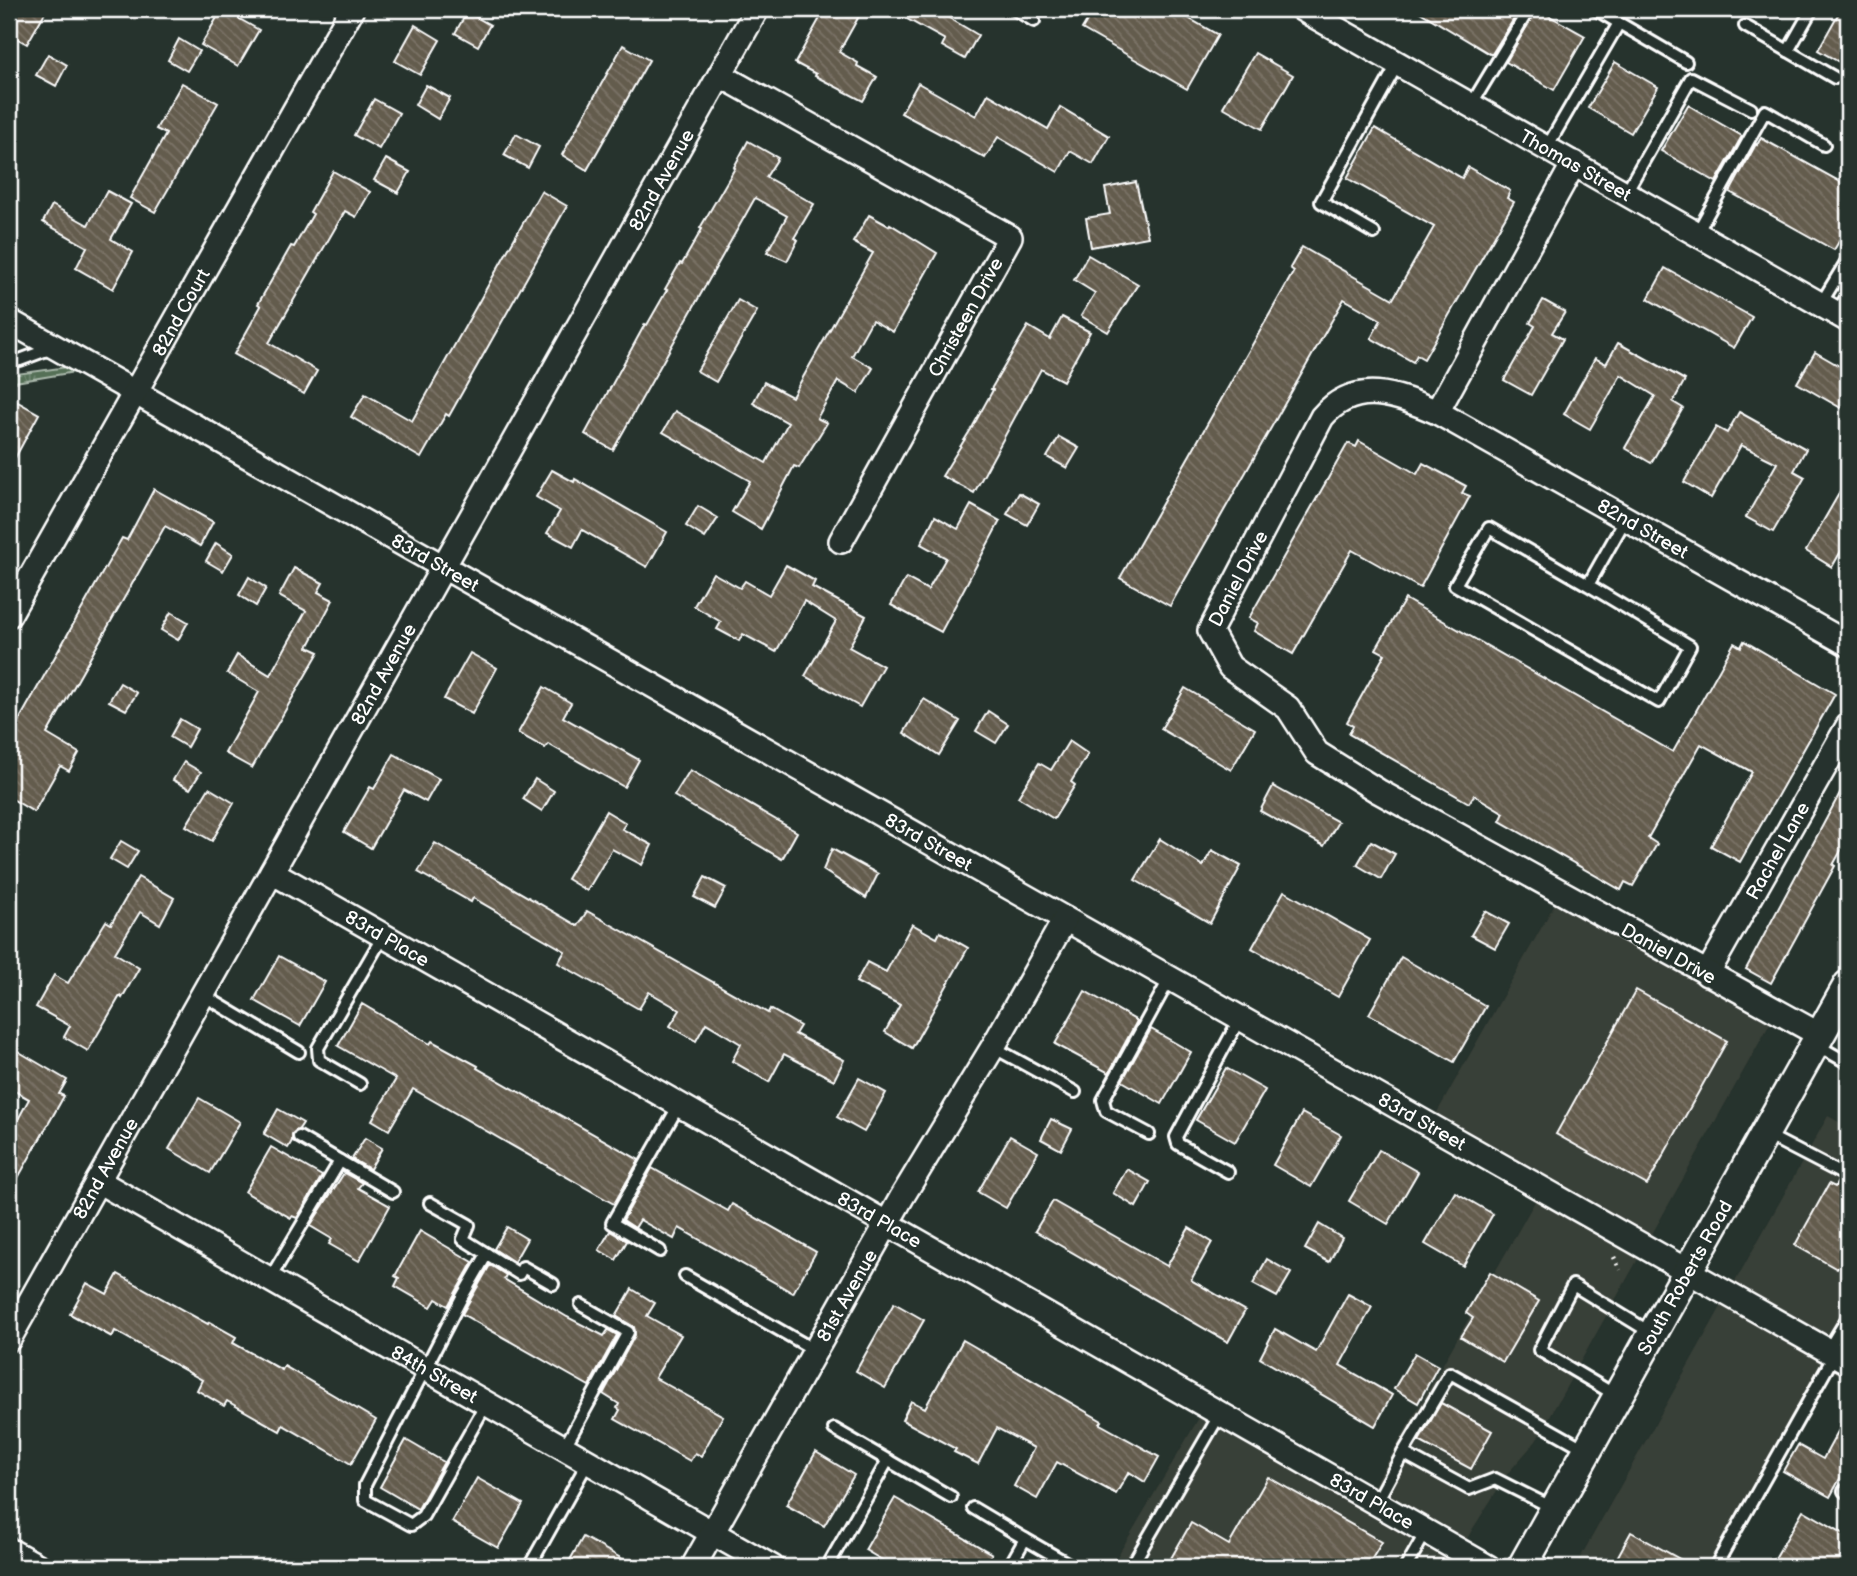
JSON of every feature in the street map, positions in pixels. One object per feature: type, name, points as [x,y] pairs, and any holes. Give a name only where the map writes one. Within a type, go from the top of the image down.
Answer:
[{"type":"street","name":"82nd Court","points":[[9,615],[352,9]]},
{"type":"street","name":"82nd Avenue","points":[[9,1339],[757,9]]},
{"type":"street","name":"Thomas Street","points":[[1302,9],[1697,233],[1838,308]]},
{"type":"street","name":"Christeen Drive","points":[[720,75],[1010,237],[841,541]]},
{"type":"street","points":[[1437,412],[1574,163]]},
{"type":"street","name":"83rd Street","points":[[9,321],[1837,1355]]},
{"type":"street","name":"Daniel Drive","points":[[1437,412],[1402,396],[1378,392],[1334,403],[1322,417],[1210,631],[1230,667],[1288,708],[1317,753],[1378,791],[1707,974],[1818,1040]]},
{"type":"street","name":"82nd Street","points":[[1437,412],[1848,644]]},
{"type":"street","name":"Rachel Lane","points":[[1707,974],[1848,726]]},
{"type":"street","name":"83rd Place","points":[[272,873],[1488,1567]]},
{"type":"street","name":"81st Avenue","points":[[693,1567],[887,1224],[993,1047],[1065,919]]},
{"type":"street","name":"South Roberts Road","points":[[1533,1563],[1555,1509],[1848,985]]},
{"type":"street","name":"84th Street","points":[[98,1181],[772,1567]]},
{"type":"street","points":[[9,1550],[40,1567]]},
{"type":"lane","points":[[1014,9],[1034,21]]},
{"type":"lane","points":[[1471,105],[1530,9]]},
{"type":"lane","points":[[1595,9],[1686,62]]},
{"type":"lane","points":[[1788,51],[1812,9]]},
{"type":"lane","points":[[1547,147],[1619,23]]},
{"type":"lane","points":[[1745,26],[1835,78]]},
{"type":"lane","points":[[1374,233],[1321,202],[1398,63]]},
{"type":"lane","points":[[1626,192],[1691,78],[1751,109]]},
{"type":"lane","points":[[1697,233],[1765,111],[1824,145]]},
{"type":"lane","points":[[1838,308],[1848,259]]},
{"type":"lane","points":[[9,361],[54,347]]},
{"type":"lane","points":[[1588,585],[1626,518]]},
{"type":"lane","points":[[1489,528],[1588,585],[1690,646],[1659,702],[1455,585],[1489,528]]},
{"type":"lane","points":[[360,1084],[319,1060],[318,1048],[383,936]]},
{"type":"lane","points":[[1149,1134],[1106,1111],[1103,1100],[1170,978]]},
{"type":"lane","points":[[203,995],[299,1052]]},
{"type":"lane","points":[[1228,1172],[1178,1144],[1176,1137],[1240,1018]]},
{"type":"lane","points":[[1818,1040],[1848,1063]]},
{"type":"lane","points":[[993,1047],[1075,1092]]},
{"type":"lane","points":[[660,1251],[612,1223],[679,1105]]},
{"type":"lane","points":[[1765,1134],[1848,1177]]},
{"type":"lane","points":[[299,1137],[393,1192]]},
{"type":"lane","points":[[269,1280],[340,1161]]},
{"type":"lane","points":[[430,1203],[469,1225],[463,1239],[519,1273],[523,1267],[553,1284]]},
{"type":"lane","points":[[486,1404],[423,1516],[411,1525],[365,1500],[365,1485],[461,1297],[487,1254]]},
{"type":"lane","points":[[685,1276],[816,1352]]},
{"type":"lane","points":[[1618,1396],[1539,1350],[1573,1286],[1653,1334]]},
{"type":"lane","points":[[564,1448],[628,1332],[581,1305]]},
{"type":"lane","points":[[1714,1567],[1837,1355],[1848,1317]]},
{"type":"lane","points":[[1376,1503],[1450,1373],[1587,1451]]},
{"type":"lane","points":[[1131,1567],[1220,1414]]},
{"type":"lane","points":[[834,1429],[951,1497]]},
{"type":"lane","points":[[1403,1453],[1469,1489],[1495,1479],[1555,1509]]},
{"type":"lane","points":[[827,1567],[888,1460]]},
{"type":"lane","points":[[528,1567],[588,1462]]},
{"type":"lane","points":[[973,1508],[1074,1567]]},
{"type":"lane","points":[[1406,1567],[1426,1532]]},
{"type":"lane","points":[[1009,1567],[1025,1539]]},
{"type":"shaded area","points":[[1561,893],[1777,1011],[1536,1441],[1508,1473],[1451,1567],[1111,1567],[1206,1406],[1367,1498],[1542,1189],[1430,1125]]},
{"type":"shaded area","points":[[1828,1116],[1848,1127],[1848,1380],[1827,1368],[1715,1567],[1575,1567]]},
{"type":"green space","points":[[67,367],[75,372],[9,383],[9,375]]},
{"type":"building","points":[[13,9],[47,9],[27,44],[9,34],[9,17]]},
{"type":"building","points":[[222,9],[259,30],[238,66],[201,45]]},
{"type":"building","points":[[825,9],[863,9],[839,52],[877,77],[863,101],[795,63]]},
{"type":"building","points":[[889,9],[934,9],[978,35],[965,59],[942,46],[945,40]]},
{"type":"building","points":[[1094,9],[1172,9],[1218,35],[1187,89],[1082,29]]},
{"type":"building","points":[[1415,9],[1520,9],[1490,54]]},
{"type":"building","points":[[1537,9],[1585,36],[1554,90],[1506,62]]},
{"type":"building","points":[[1841,9],[1848,9],[1848,67],[1818,50]]},
{"type":"building","points":[[467,12],[490,25],[478,46],[455,33]]},
{"type":"building","points":[[415,25],[440,40],[420,75],[395,61]]},
{"type":"building","points":[[179,39],[199,51],[187,71],[168,60]]},
{"type":"building","points":[[623,45],[649,60],[587,170],[562,155]]},
{"type":"building","points":[[1255,53],[1293,75],[1262,129],[1223,107]]},
{"type":"building","points":[[48,54],[67,65],[56,86],[36,75]]},
{"type":"building","points":[[1615,62],[1658,87],[1631,133],[1588,108]]},
{"type":"building","points":[[182,83],[218,103],[155,212],[130,198],[166,134],[156,129]]},
{"type":"building","points":[[918,83],[976,116],[988,94],[1048,129],[1060,107],[1109,136],[1093,164],[1070,151],[1058,172],[998,137],[985,158],[901,113]]},
{"type":"building","points":[[426,85],[450,98],[438,119],[415,105]]},
{"type":"building","points":[[374,99],[399,113],[379,149],[354,135]]},
{"type":"building","points":[[1688,105],[1742,136],[1716,182],[1661,151]]},
{"type":"building","points":[[1375,128],[1462,178],[1468,167],[1510,191],[1507,198],[1514,202],[1424,359],[1417,355],[1413,362],[1371,338],[1381,320],[1344,299],[1170,606],[1120,578],[1294,271],[1290,268],[1302,247],[1393,299],[1434,227],[1347,178]]},
{"type":"building","points":[[516,134],[539,147],[528,168],[504,155]]},
{"type":"building","points":[[1761,138],[1848,186],[1848,226],[1834,250],[1730,192]]},
{"type":"building","points":[[748,141],[778,158],[766,177],[814,204],[794,238],[798,240],[787,261],[767,252],[787,216],[755,198],[613,450],[585,434],[645,324],[647,325],[667,290],[665,289],[702,229],[700,228]]},
{"type":"building","points":[[386,159],[410,172],[398,193],[374,180]]},
{"type":"building","points":[[333,171],[370,192],[356,217],[345,211],[269,343],[317,371],[304,394],[234,354],[261,306],[258,304],[313,214],[310,212]]},
{"type":"building","points":[[1136,182],[1148,237],[1091,247],[1086,218],[1110,214],[1105,188]]},
{"type":"building","points":[[107,191],[131,204],[111,239],[133,252],[113,289],[76,268],[87,247],[43,222],[52,205],[88,225]]},
{"type":"building","points":[[541,191],[567,206],[449,416],[446,414],[421,458],[351,417],[365,394],[412,421]]},
{"type":"building","points":[[869,215],[889,226],[890,224],[937,253],[893,332],[872,320],[852,356],[873,368],[858,393],[838,381],[817,418],[827,423],[799,468],[794,466],[761,529],[732,512],[750,481],[663,432],[675,411],[766,463],[788,423],[753,403],[764,382],[792,397],[873,253],[853,242]]},
{"type":"building","points":[[1088,255],[1138,284],[1108,332],[1081,316],[1095,293],[1074,280]]},
{"type":"building","points":[[1665,268],[1752,317],[1734,348],[1648,299]]},
{"type":"building","points":[[738,300],[757,311],[716,382],[697,371]]},
{"type":"building","points":[[1543,300],[1565,312],[1552,333],[1563,339],[1531,395],[1504,380],[1535,326],[1530,323]]},
{"type":"building","points":[[1062,317],[1090,332],[1063,381],[1041,369],[974,493],[942,476],[1028,326],[1050,339]]},
{"type":"building","points":[[1618,343],[1685,380],[1673,402],[1683,408],[1651,463],[1625,448],[1655,396],[1621,375],[1590,429],[1564,414],[1595,358],[1606,364]]},
{"type":"building","points":[[1815,352],[1848,371],[1848,412],[1797,383]]},
{"type":"building","points":[[9,397],[39,414],[9,469]]},
{"type":"building","points":[[1739,412],[1806,449],[1794,471],[1805,477],[1773,532],[1746,517],[1777,463],[1741,445],[1711,498],[1684,482],[1716,427],[1727,433]]},
{"type":"building","points":[[1059,437],[1079,448],[1067,468],[1047,457]]},
{"type":"building","points":[[1359,441],[1417,474],[1423,463],[1466,486],[1462,493],[1470,496],[1420,588],[1352,550],[1293,654],[1254,631],[1258,623],[1249,618],[1348,443],[1356,447]]},
{"type":"building","points":[[552,470],[574,482],[575,479],[667,532],[647,567],[582,530],[573,547],[547,533],[560,511],[536,497]]},
{"type":"building","points":[[1848,478],[1848,539],[1832,567],[1806,551]]},
{"type":"building","points":[[154,489],[213,522],[200,546],[165,526],[47,734],[79,753],[69,771],[60,766],[34,812],[9,797],[9,738],[122,538],[127,540]]},
{"type":"building","points":[[1019,493],[1039,504],[1027,525],[1007,514]]},
{"type":"building","points":[[971,505],[1000,521],[941,632],[891,605],[906,578],[928,590],[946,558],[921,544],[935,516],[958,529]]},
{"type":"building","points":[[698,506],[718,518],[705,538],[686,526]]},
{"type":"building","points":[[216,543],[233,554],[223,571],[206,561]]},
{"type":"building","points":[[786,565],[815,581],[812,587],[866,616],[849,647],[883,666],[860,707],[805,676],[836,621],[804,601],[776,652],[743,634],[739,641],[717,629],[721,622],[694,606],[713,573],[740,588],[745,581],[769,595]]},
{"type":"building","points":[[294,568],[323,583],[318,592],[333,600],[308,647],[319,652],[252,768],[225,753],[259,692],[227,673],[237,655],[270,675],[306,611],[279,596]]},
{"type":"building","points":[[249,577],[266,588],[256,606],[239,595]]},
{"type":"building","points":[[1405,599],[1673,752],[1734,643],[1741,647],[1744,641],[1835,694],[1740,862],[1711,846],[1752,772],[1701,744],[1648,838],[1657,844],[1633,886],[1625,882],[1621,890],[1500,821],[1504,813],[1474,795],[1469,803],[1349,734],[1353,726],[1347,722],[1385,654],[1376,649]]},
{"type":"building","points":[[171,612],[188,622],[178,640],[161,630]]},
{"type":"building","points":[[470,653],[497,668],[472,714],[444,699]]},
{"type":"building","points":[[120,683],[137,693],[126,710],[109,701]]},
{"type":"building","points":[[544,687],[571,703],[563,717],[639,760],[624,787],[548,744],[545,748],[518,733]]},
{"type":"building","points":[[1185,688],[1255,729],[1231,770],[1161,729]]},
{"type":"building","points":[[924,699],[960,721],[939,755],[904,733]]},
{"type":"building","points":[[988,711],[1008,724],[996,743],[976,731]]},
{"type":"building","points":[[180,719],[197,729],[187,747],[170,737]]},
{"type":"building","points":[[1069,741],[1088,754],[1071,782],[1075,785],[1054,819],[1018,797],[1039,763],[1051,770]]},
{"type":"building","points":[[394,754],[439,779],[426,802],[404,790],[371,848],[344,832],[370,787],[374,789]]},
{"type":"building","points":[[184,762],[201,772],[190,789],[173,780]]},
{"type":"building","points":[[690,770],[797,832],[782,859],[674,796]]},
{"type":"building","points":[[1848,778],[1848,838],[1771,983],[1746,969]]},
{"type":"building","points":[[535,779],[554,791],[542,811],[523,799]]},
{"type":"building","points":[[1273,786],[1338,822],[1324,846],[1260,811]]},
{"type":"building","points":[[209,788],[234,803],[212,841],[186,826]]},
{"type":"building","points":[[606,811],[626,823],[622,829],[652,845],[642,865],[612,849],[587,891],[567,879]]},
{"type":"building","points":[[1160,839],[1203,866],[1212,850],[1241,866],[1210,923],[1135,880]]},
{"type":"building","points":[[121,841],[138,851],[127,869],[110,859]]},
{"type":"building","points":[[1371,841],[1395,854],[1381,879],[1357,865]]},
{"type":"building","points":[[435,843],[578,926],[587,911],[768,1013],[770,1009],[800,1026],[795,1034],[844,1060],[834,1080],[784,1054],[769,1082],[732,1061],[741,1044],[706,1023],[696,1041],[670,1026],[680,1010],[649,992],[639,1009],[558,963],[565,951],[473,898],[471,902],[418,872]]},
{"type":"building","points":[[832,849],[878,874],[866,898],[823,870]]},
{"type":"building","points":[[138,877],[174,898],[160,924],[140,912],[115,953],[139,968],[88,1051],[64,1037],[70,1026],[36,1007],[54,975],[68,983],[106,921],[111,924]]},
{"type":"building","points":[[705,877],[726,888],[715,908],[694,897]]},
{"type":"building","points":[[1284,891],[1370,940],[1338,997],[1252,948]]},
{"type":"building","points":[[1485,911],[1509,924],[1495,948],[1471,935]]},
{"type":"building","points":[[912,924],[937,938],[940,932],[968,948],[912,1048],[885,1032],[900,1005],[856,982],[867,962],[886,972]]},
{"type":"building","points":[[279,956],[325,982],[300,1026],[254,1000]]},
{"type":"building","points":[[1401,957],[1486,1006],[1454,1062],[1369,1014]]},
{"type":"building","points":[[1636,990],[1727,1041],[1647,1185],[1556,1134]]},
{"type":"building","points":[[1085,991],[1137,1021],[1109,1073],[1055,1044]]},
{"type":"building","points":[[362,1004],[430,1044],[432,1041],[478,1066],[477,1068],[639,1160],[614,1204],[413,1089],[389,1130],[372,1120],[396,1079],[338,1046]]},
{"type":"building","points":[[1151,1029],[1191,1052],[1162,1104],[1122,1081]]},
{"type":"building","points":[[9,1046],[67,1080],[59,1094],[64,1096],[9,1194],[9,1136],[29,1099],[9,1088]]},
{"type":"building","points":[[1226,1068],[1265,1090],[1235,1142],[1196,1120]]},
{"type":"building","points":[[859,1078],[886,1093],[864,1132],[837,1117]]},
{"type":"building","points":[[199,1098],[240,1122],[210,1173],[169,1149]]},
{"type":"building","points":[[278,1109],[303,1123],[292,1134],[288,1148],[264,1134]]},
{"type":"building","points":[[1302,1113],[1341,1135],[1311,1187],[1273,1165]]},
{"type":"building","points":[[1051,1119],[1072,1129],[1061,1150],[1041,1139]]},
{"type":"building","points":[[1010,1136],[1038,1152],[1006,1208],[978,1192]]},
{"type":"building","points":[[365,1138],[382,1148],[370,1169],[352,1159]]},
{"type":"building","points":[[271,1147],[322,1176],[297,1218],[291,1218],[245,1192]]},
{"type":"building","points":[[1379,1150],[1418,1172],[1388,1224],[1349,1201]]},
{"type":"building","points":[[652,1168],[728,1211],[732,1204],[816,1252],[793,1293],[679,1228],[674,1239],[640,1220],[635,1228],[623,1220]]},
{"type":"building","points":[[1127,1169],[1150,1182],[1136,1207],[1113,1193]]},
{"type":"building","points":[[344,1173],[362,1183],[358,1188],[390,1206],[359,1261],[329,1244],[332,1239],[310,1226]]},
{"type":"building","points":[[1838,1181],[1848,1185],[1848,1249],[1837,1269],[1795,1245],[1829,1184],[1835,1187]]},
{"type":"building","points":[[1455,1192],[1493,1214],[1463,1266],[1425,1244]]},
{"type":"building","points":[[1053,1201],[1167,1266],[1189,1228],[1212,1242],[1191,1280],[1245,1311],[1228,1342],[1035,1231]]},
{"type":"building","points":[[1319,1224],[1342,1238],[1329,1262],[1305,1249]]},
{"type":"building","points":[[507,1227],[527,1239],[514,1262],[494,1249]]},
{"type":"building","points":[[420,1231],[473,1262],[448,1306],[436,1299],[431,1307],[395,1286],[399,1278],[395,1276]]},
{"type":"building","points":[[610,1231],[627,1241],[616,1260],[599,1250]]},
{"type":"building","points":[[1267,1259],[1291,1273],[1277,1297],[1253,1284]]},
{"type":"building","points":[[490,1265],[506,1275],[504,1279],[567,1317],[604,1336],[608,1330],[617,1335],[589,1386],[462,1314]]},
{"type":"building","points":[[1490,1272],[1539,1301],[1503,1362],[1461,1337],[1473,1318],[1466,1313]]},
{"type":"building","points":[[118,1274],[236,1337],[233,1343],[282,1370],[284,1366],[376,1420],[351,1464],[283,1425],[280,1431],[227,1401],[224,1406],[197,1390],[202,1380],[115,1331],[112,1337],[70,1314],[87,1283],[107,1294]]},
{"type":"building","points":[[632,1289],[655,1303],[647,1316],[681,1335],[655,1378],[723,1416],[701,1456],[695,1453],[690,1461],[615,1419],[620,1410],[617,1408],[619,1404],[603,1394],[635,1335],[634,1327],[616,1316]]},
{"type":"building","points":[[1348,1294],[1372,1307],[1340,1365],[1392,1395],[1375,1426],[1260,1358],[1275,1329],[1316,1352]]},
{"type":"building","points":[[894,1303],[924,1320],[885,1388],[856,1371]]},
{"type":"building","points":[[963,1340],[1159,1457],[1145,1482],[1129,1472],[1116,1494],[1057,1462],[1037,1499],[1014,1486],[1034,1448],[997,1428],[978,1464],[902,1420],[911,1401],[925,1408]]},
{"type":"building","points":[[1415,1353],[1438,1366],[1418,1403],[1394,1389]]},
{"type":"building","points":[[1441,1403],[1492,1431],[1471,1469],[1419,1441]]},
{"type":"building","points":[[1848,1413],[1848,1464],[1830,1497],[1783,1471],[1798,1445],[1823,1459]]},
{"type":"building","points":[[406,1440],[444,1462],[418,1509],[380,1487]]},
{"type":"building","points":[[816,1452],[854,1475],[824,1526],[786,1505]]},
{"type":"building","points":[[1268,1477],[1382,1542],[1367,1567],[1166,1567],[1191,1523],[1229,1545]]},
{"type":"building","points":[[477,1478],[523,1504],[498,1548],[452,1522]]},
{"type":"building","points":[[895,1498],[992,1554],[985,1567],[894,1567],[865,1550]]},
{"type":"building","points":[[1803,1510],[1848,1536],[1848,1567],[1770,1567]]},
{"type":"building","points":[[1631,1532],[1694,1567],[1612,1567]]},
{"type":"building","points":[[583,1537],[637,1567],[566,1567]]}]
